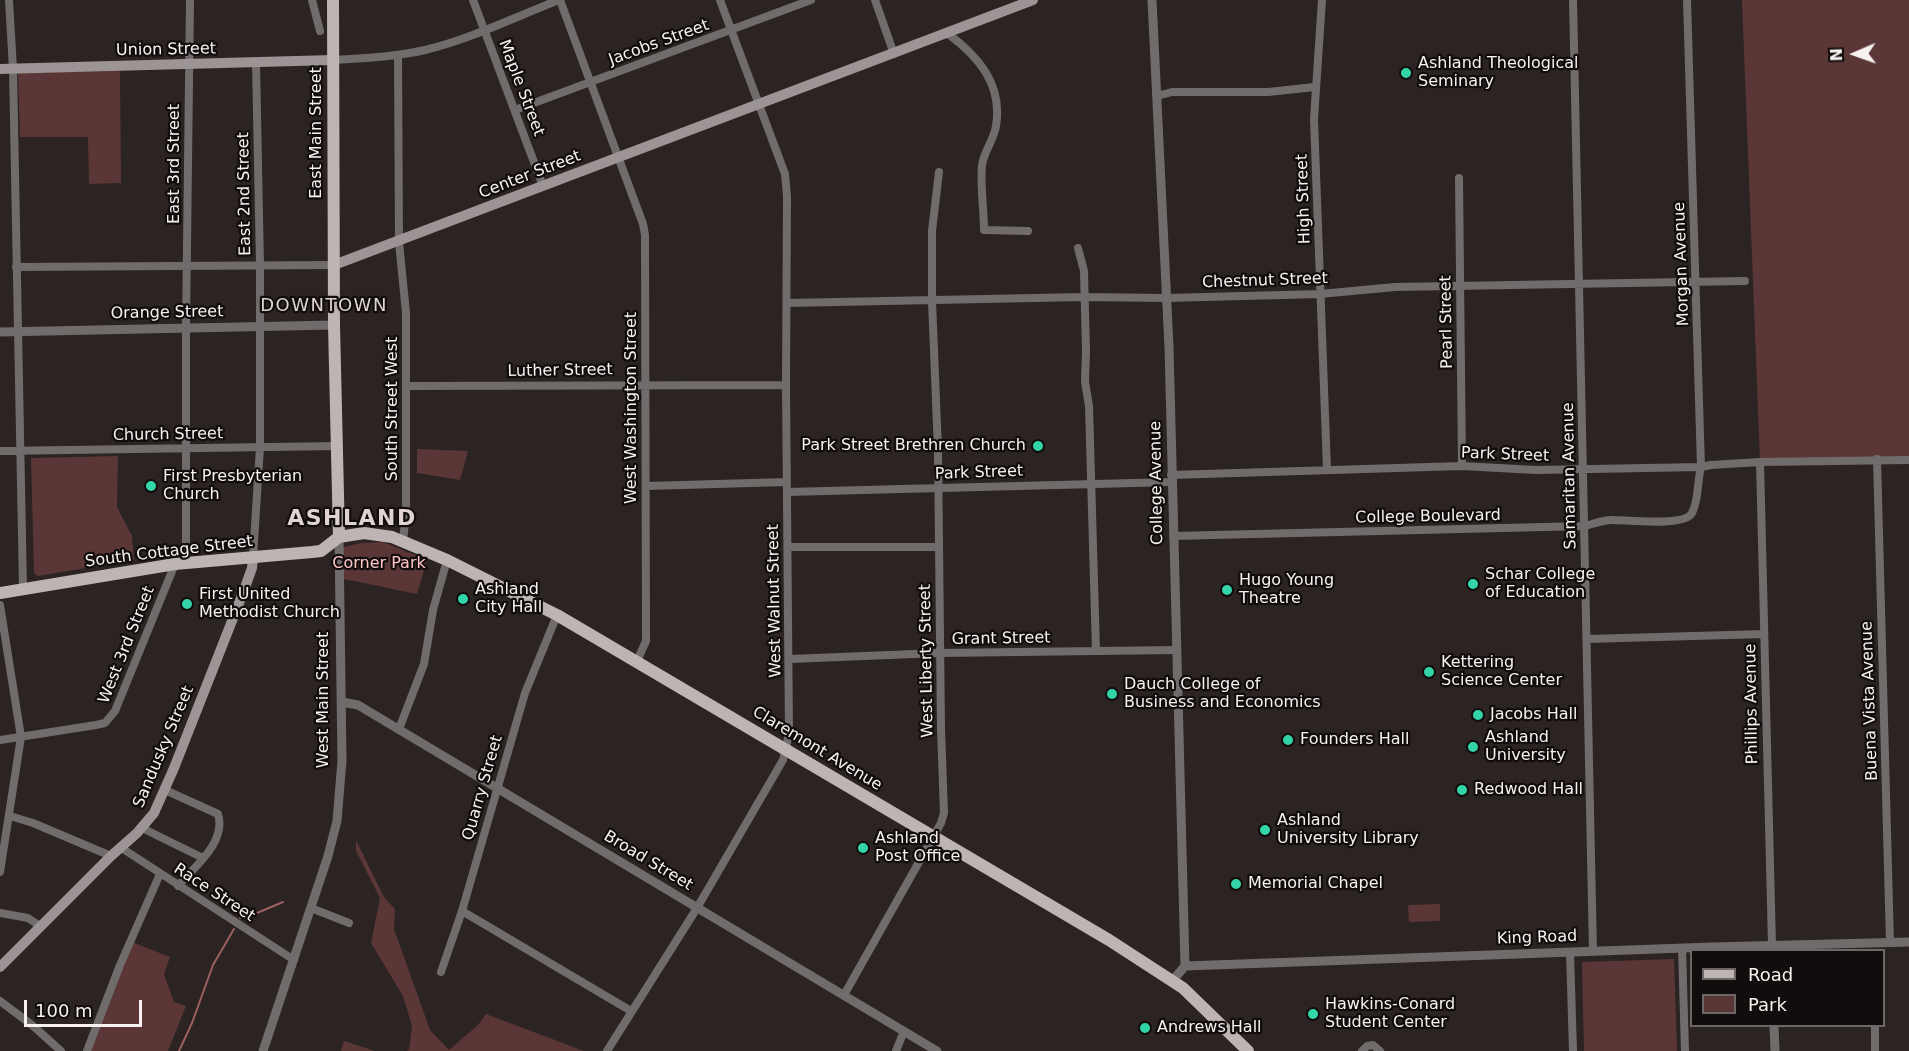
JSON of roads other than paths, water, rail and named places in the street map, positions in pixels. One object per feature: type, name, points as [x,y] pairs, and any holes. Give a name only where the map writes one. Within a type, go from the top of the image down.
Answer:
[{"type":"main road","name":"East Main Street","points":[[333,0],[334,265]]},
{"type":"main road","name":"Center Street","points":[[334,265],[1033,0]]},
{"type":"main road","name":"Union Street","points":[[0,69],[333,60]]},
{"type":"main road","name":"West Main Street","points":[[334,265],[339,537]]},
{"type":"main road","name":"Claremont Avenue","points":[[339,537],[364,533],[383,535],[403,541],[447,560],[558,615],[1173,980],[1248,1051]]},
{"type":"main road","name":"South Cottage Street","points":[[0,593],[180,564],[321,551],[339,537]]},
{"type":"main road","name":"Sandusky Street","points":[[0,967],[120,847],[142,828],[154,813],[246,586],[253,557]]},
{"type":"street","points":[[9,0],[13,69],[23,589]]},
{"type":"street","name":"East 3rd Street","points":[[186,328],[190,0]]},
{"type":"street","points":[[312,0],[320,31]]},
{"type":"street","name":"Maple Street","points":[[473,0],[543,186]]},
{"type":"street","points":[[333,60],[398,55],[426,50],[560,0]]},
{"type":"street","name":"West Washington Street","points":[[560,0],[645,235],[646,641],[637,662]]},
{"type":"street","name":"West Walnut Street","points":[[607,1051],[697,908],[783,760],[789,734],[787,196],[785,174],[720,0]]},
{"type":"street","name":"Jacobs Street","points":[[515,110],[811,0]]},
{"type":"street","points":[[875,0],[894,54]]},
{"type":"street","name":"College Avenue","points":[[1152,0],[1166,298],[1185,966]]},
{"type":"street","name":"High Street","points":[[1322,0],[1315,87],[1327,469]]},
{"type":"street","name":"Samaritan Avenue","points":[[1574,0],[1593,951]]},
{"type":"street","name":"Morgan Avenue","points":[[1682,520],[1691,516],[1694,510],[1701,468],[1687,0]]},
{"type":"street","points":[[947,33],[981,63],[993,88],[997,108],[994,135],[982,165],[984,230],[1028,231]]},
{"type":"street","name":"South Street West","points":[[398,55],[399,242],[406,313],[407,386],[406,513],[403,541]]},
{"type":"street","name":"East 2nd Street","points":[[253,557],[260,447],[260,266],[256,62]]},
{"type":"street","points":[[1157,96],[1172,92],[1268,92],[1315,87]]},
{"type":"street","name":"West Liberty Street","points":[[844,995],[941,823],[944,813],[932,301],[932,231],[939,172]]},
{"type":"street","name":"Pearl Street","points":[[1459,178],[1462,466]]},
{"type":"street","points":[[1078,248],[1083,265],[1085,382],[1089,406],[1096,651]]},
{"type":"street","name":"Center Street","points":[[16,267],[334,265]]},
{"type":"street","name":"Chestnut Street","points":[[787,303],[1083,297],[1166,298],[1320,294],[1395,287],[1745,281]]},
{"type":"street","name":"Orange Street","points":[[0,332],[334,325]]},
{"type":"street","name":"West 3rd Street","points":[[0,740],[96,725],[105,723],[112,716],[180,564],[186,448],[186,328]]},
{"type":"street","name":"Luther Street","points":[[407,386],[786,385]]},
{"type":"street","name":"Church Street","points":[[0,451],[337,446]]},
{"type":"street","name":"Buena Vista Avenue","points":[[1877,459],[1890,943]]},
{"type":"street","name":"Park Street","points":[[787,492],[1091,484],[1327,469],[1462,466],[1517,470],[1701,468],[1712,465],[1760,462],[1909,460]]},
{"type":"street","name":"Phillips Avenue","points":[[1760,462],[1772,948]]},
{"type":"street","points":[[645,486],[787,482]]},
{"type":"street","name":"College Boulevard","points":[[1173,536],[1585,526],[1609,520],[1682,520]]},
{"type":"street","name":"West Main Street","points":[[263,1051],[328,856],[337,821],[341,778],[342,702],[339,537]]},
{"type":"street","points":[[788,547],[939,547]]},
{"type":"street","points":[[399,729],[424,664],[433,610],[447,560]]},
{"type":"street","points":[[0,606],[21,737],[0,872]]},
{"type":"street","name":"Quarry Street","points":[[441,972],[462,911],[525,693],[558,615]]},
{"type":"street","points":[[1587,639],[1764,634]]},
{"type":"street","name":"Grant Street","points":[[790,659],[1177,650]]},
{"type":"street","name":"Broad Street","points":[[342,702],[358,705],[399,729],[937,1051]]},
{"type":"street","points":[[165,790],[218,814],[220,825],[217,837],[203,858],[178,886]]},
{"type":"street","points":[[10,816],[33,823],[111,856]]},
{"type":"street","points":[[142,828],[203,858]]},
{"type":"street","name":"Race Street","points":[[120,847],[294,960]]},
{"type":"street","points":[[87,1051],[120,965],[160,874]]},
{"type":"street","points":[[311,908],[349,923]]},
{"type":"street","points":[[462,911],[632,1011]]},
{"type":"street","points":[[0,913],[28,918],[40,926]]},
{"type":"street","name":"King Road","points":[[1185,966],[1682,948],[1873,947],[1909,942]]},
{"type":"street","points":[[1682,948],[1685,1051]]},
{"type":"street","points":[[1570,952],[1573,1051]]},
{"type":"street","points":[[1173,980],[1185,966]]},
{"type":"street","points":[[0,1001],[61,1051]]},
{"type":"street","points":[[1774,1027],[1775,1051]]},
{"type":"street","points":[[1875,1027],[1875,1051]]},
{"type":"street","points":[[896,1051],[904,1031]]},
{"type":"street","points":[[1362,1051],[1370,1045],[1376,1046],[1380,1051]]},
{"type":"waterway","points":[[240,918],[243,912],[257,913],[283,902]]},
{"type":"waterway","points":[[179,1051],[213,965],[234,929]]},
{"type":"place","name":"Ashland Theological Seminary","points":[[1406,73]]},
{"type":"place","name":"Park Street Brethren Church","points":[[1038,446]]},
{"type":"place","name":"First Presbyterian Church","points":[[151,486]]},
{"type":"place","name":"Schar College of Education","points":[[1473,584]]},
{"type":"place","name":"Hugo Young Theatre","points":[[1227,590]]},
{"type":"place","name":"Ashland City Hall","points":[[463,599]]},
{"type":"place","name":"First United Methodist Church","points":[[187,604]]},
{"type":"place","name":"Kettering Science Center","points":[[1429,672]]},
{"type":"place","name":"Dauch College of Business and Economics","points":[[1112,694]]},
{"type":"place","name":"Jacobs Hall","points":[[1478,715]]},
{"type":"place","name":"Founders Hall","points":[[1288,740]]},
{"type":"place","name":"Ashland University","points":[[1473,747]]},
{"type":"place","name":"Redwood Hall","points":[[1462,790]]},
{"type":"place","name":"Ashland University Library","points":[[1265,830]]},
{"type":"place","name":"Ashland Post Office","points":[[863,848]]},
{"type":"place","name":"Memorial Chapel","points":[[1236,884]]},
{"type":"place","name":"Hawkins-Conard Student Center","points":[[1313,1014]]},
{"type":"place","name":"Andrews Hall","points":[[1145,1028]]},
{"type":"district","name":"DOWNTOWN","points":[[324,306]]},
{"type":"district","name":"ASHLAND","points":[[352,519]]},
{"type":"park label","name":"Corner Park","points":[[379,564]]}]
